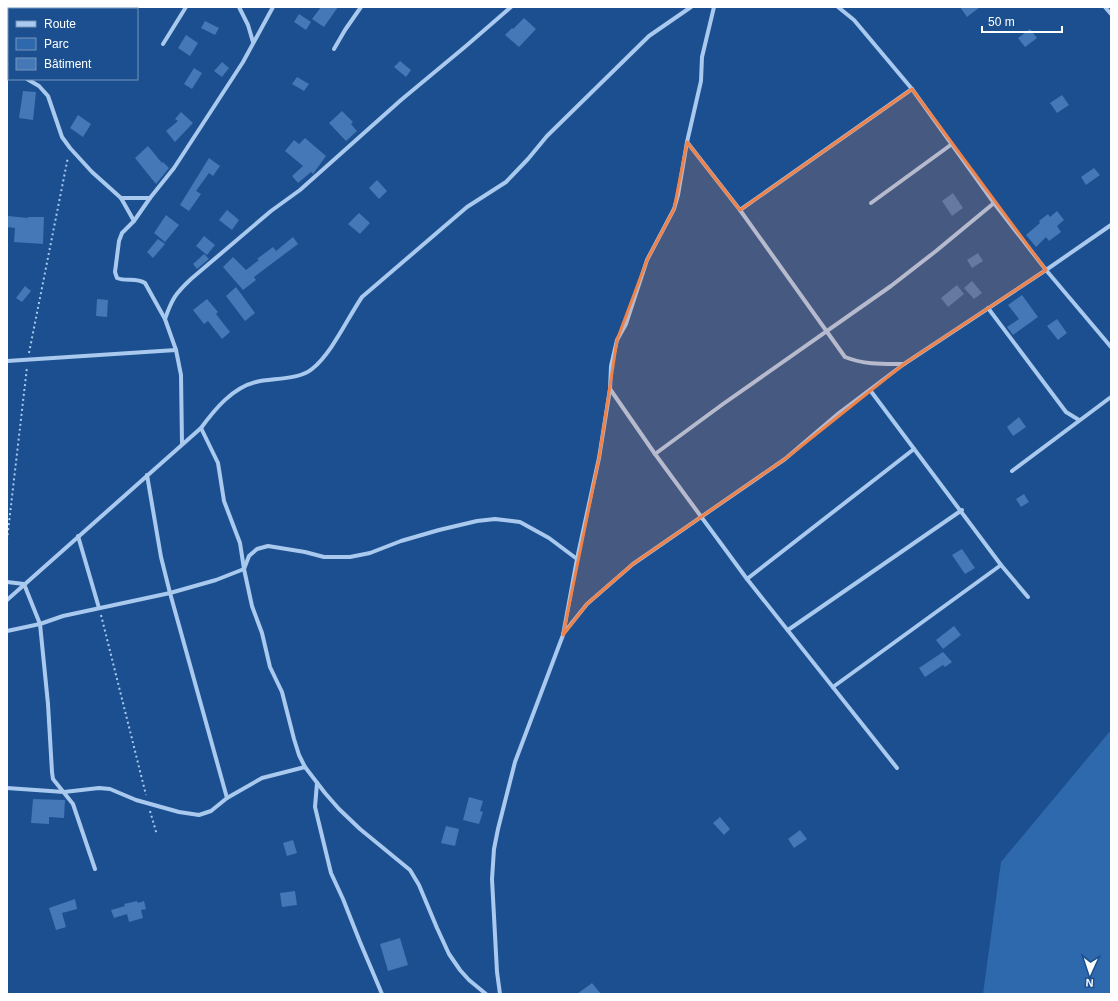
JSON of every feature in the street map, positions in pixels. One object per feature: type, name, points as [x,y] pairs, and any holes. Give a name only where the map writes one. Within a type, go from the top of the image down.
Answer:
[{"type":"street","points":[[163,44],[186,7]]},
{"type":"street","points":[[239,7],[248,25],[253,42]]},
{"type":"street","points":[[182,444],[181,375],[176,350],[165,319],[145,283],[140,280],[122,280],[116,278],[115,272],[119,241],[122,233],[134,222],[150,198],[174,168],[243,62],[271,7]]},
{"type":"street","points":[[334,49],[361,7]]},
{"type":"street","points":[[165,319],[171,302],[179,290],[191,278],[271,211],[300,190],[401,100],[511,7]]},
{"type":"street","points":[[7,600],[201,428],[229,396],[243,387],[256,382],[302,375],[311,370],[332,346],[352,311],[362,297],[467,207],[506,182],[547,136],[649,36],[691,7]]},
{"type":"street","points":[[500,994],[492,896],[492,868],[494,849],[504,802],[515,762],[563,635],[577,559],[599,458],[610,388],[611,366],[617,340],[626,324],[647,260],[674,209],[701,81],[702,57],[714,7]]},
{"type":"street","points":[[838,7],[854,20],[912,89],[994,203],[1046,270],[1111,347]]},
{"type":"street","points":[[1105,7],[1111,14]]},
{"type":"street","points":[[29,80],[39,86],[48,96],[62,137],[70,148],[92,172],[121,198],[134,222]]},
{"type":"street","points":[[740,210],[912,89]]},
{"type":"street","points":[[687,142],[740,210],[845,357],[856,361],[873,364],[904,364]]},
{"type":"street","points":[[871,203],[952,144]]},
{"type":"street","points":[[121,198],[150,198]]},
{"type":"street","points":[[654,454],[936,252],[994,203]]},
{"type":"street","points":[[563,635],[577,615],[591,600],[633,564],[785,459],[839,413],[904,364],[1111,225]]},
{"type":"street","points":[[988,308],[1066,412],[1079,420]]},
{"type":"street","points":[[7,361],[176,350]]},
{"type":"street","points":[[610,388],[654,454],[747,579],[897,768]]},
{"type":"street","points":[[870,390],[962,510],[1001,565],[1028,597]]},
{"type":"street","points":[[1012,472],[1111,397]]},
{"type":"street","points":[[201,428],[218,463],[224,501],[240,543],[252,606],[262,633],[270,667],[282,692],[294,739],[305,767],[339,809],[360,829],[410,870],[419,885],[449,954],[469,980],[486,994]]},
{"type":"street","points":[[747,579],[914,449]]},
{"type":"street","points":[[148,475],[161,557],[227,798]]},
{"type":"street","points":[[788,630],[962,510]]},
{"type":"street","points":[[7,631],[40,624],[63,616],[216,580],[244,569],[249,556],[257,549],[268,546],[324,557],[350,557],[370,553],[401,541],[439,530],[477,521],[495,519],[520,522],[549,538],[577,559]]},
{"type":"street","points":[[78,536],[99,608]]},
{"type":"street","points":[[833,687],[1001,565]]},
{"type":"street","points":[[7,582],[24,584]]},
{"type":"street","points":[[24,584],[40,624],[48,704],[53,779],[73,804],[95,870]]},
{"type":"street","points":[[7,788],[64,792],[99,788],[110,789],[136,800],[179,812],[199,815],[211,811],[227,798],[262,778],[305,767]]},
{"type":"street","points":[[317,783],[315,807],[331,873],[382,994]]},
{"type":"path","points":[[7,540],[28,360],[70,148]]},
{"type":"path","points":[[99,608],[156,835]]},
{"type":"highlighted area","points":[[912,89],[1046,270],[904,364],[785,459],[633,564],[587,604],[563,635],[599,458],[617,340],[647,260],[674,209],[687,142],[740,210]]},
{"type":"green space","points":[[1111,730],[1111,994],[983,994],[1001,862]]},
{"type":"building","points":[[321,7],[338,7],[324,27],[312,19]]},
{"type":"building","points":[[960,7],[980,7],[967,17]]},
{"type":"building","points":[[299,14],[311,22],[306,30],[294,22]]},
{"type":"building","points":[[524,18],[536,29],[519,47],[505,35]]},
{"type":"building","points":[[205,21],[219,28],[215,35],[201,28]]},
{"type":"building","points":[[1030,29],[1037,38],[1025,47],[1018,38]]},
{"type":"building","points":[[186,35],[198,43],[190,56],[178,48]]},
{"type":"building","points":[[400,61],[411,70],[406,77],[394,67]]},
{"type":"building","points":[[222,62],[229,68],[222,77],[214,71]]},
{"type":"building","points":[[194,68],[202,73],[192,89],[184,84]]},
{"type":"building","points":[[297,77],[309,84],[304,91],[292,84]]},
{"type":"building","points":[[23,91],[36,92],[33,120],[19,118]]},
{"type":"building","points":[[1062,95],[1069,105],[1057,113],[1050,103]]},
{"type":"building","points":[[342,111],[353,122],[351,124],[357,131],[346,141],[329,123]]},
{"type":"building","points":[[181,112],[193,123],[175,142],[166,131],[178,121],[175,119]]},
{"type":"building","points":[[78,115],[91,124],[83,137],[70,128]]},
{"type":"building","points":[[305,138],[326,156],[313,174],[311,172],[298,183],[292,176],[303,166],[285,151],[294,140],[299,144]]},
{"type":"building","points":[[148,146],[162,163],[163,162],[169,168],[156,184],[135,158]]},
{"type":"building","points":[[209,158],[220,166],[213,176],[209,173],[196,191],[201,194],[189,211],[180,205]]},
{"type":"building","points":[[1094,168],[1100,175],[1086,185],[1081,177]]},
{"type":"building","points":[[377,180],[387,191],[379,199],[369,188]]},
{"type":"building","points":[[953,193],[963,208],[952,216],[942,201]]},
{"type":"building","points":[[227,210],[239,220],[232,230],[219,220]]},
{"type":"building","points":[[1057,211],[1064,220],[1057,226],[1061,232],[1049,241],[1046,237],[1036,247],[1026,235],[1048,214],[1050,217]]},
{"type":"building","points":[[359,213],[370,223],[360,234],[348,224]]},
{"type":"building","points":[[166,215],[179,225],[165,242],[154,233]]},
{"type":"building","points":[[8,216],[28,218],[44,217],[43,244],[14,242],[15,228],[7,227]]},
{"type":"building","points":[[204,236],[215,245],[207,255],[196,246]]},
{"type":"building","points":[[293,237],[298,244],[254,277],[256,280],[243,290],[223,267],[233,257],[246,270],[259,260],[257,259],[273,247],[276,251]]},
{"type":"building","points":[[158,239],[165,244],[153,258],[147,252]]},
{"type":"building","points":[[978,253],[983,261],[972,268],[967,260]]},
{"type":"building","points":[[204,254],[209,259],[197,269],[193,264]]},
{"type":"building","points":[[972,281],[982,293],[974,299],[964,288]]},
{"type":"building","points":[[957,285],[964,294],[948,307],[941,298]]},
{"type":"building","points":[[25,286],[31,291],[22,302],[16,298]]},
{"type":"building","points":[[236,287],[255,313],[245,321],[226,296]]},
{"type":"building","points":[[1022,295],[1038,317],[1013,335],[1007,327],[1019,319],[1008,305]]},
{"type":"building","points":[[97,299],[108,300],[107,317],[96,316]]},
{"type":"building","points":[[207,299],[218,312],[216,314],[230,332],[222,339],[208,321],[204,324],[193,310]]},
{"type":"building","points":[[1057,319],[1067,333],[1058,340],[1047,326]]},
{"type":"building","points":[[1019,417],[1026,427],[1013,436],[1007,427]]},
{"type":"building","points":[[1024,494],[1029,502],[1021,507],[1016,499]]},
{"type":"building","points":[[962,549],[975,568],[965,574],[952,555]]},
{"type":"building","points":[[954,626],[961,635],[943,649],[936,640]]},
{"type":"building","points":[[943,652],[952,662],[945,667],[943,665],[925,677],[919,668]]},
{"type":"building","points":[[469,797],[483,801],[480,811],[483,812],[479,824],[463,820]]},
{"type":"building","points":[[33,799],[65,800],[64,818],[49,817],[49,824],[31,823]]},
{"type":"building","points":[[720,817],[730,829],[724,835],[713,823]]},
{"type":"building","points":[[446,826],[459,829],[455,846],[441,843]]},
{"type":"building","points":[[800,830],[807,839],[794,848],[788,839]]},
{"type":"building","points":[[293,840],[297,853],[287,856],[283,843]]},
{"type":"building","points":[[295,891],[297,905],[282,907],[280,893]]},
{"type":"building","points":[[75,899],[77,909],[62,913],[66,927],[56,930],[49,908]]},
{"type":"building","points":[[137,901],[138,903],[144,901],[146,909],[141,910],[143,918],[129,922],[127,914],[114,918],[111,910],[125,906],[124,904]]},
{"type":"building","points":[[400,938],[408,965],[388,971],[380,944]]},
{"type":"building","points":[[592,983],[601,994],[577,994]]}]
